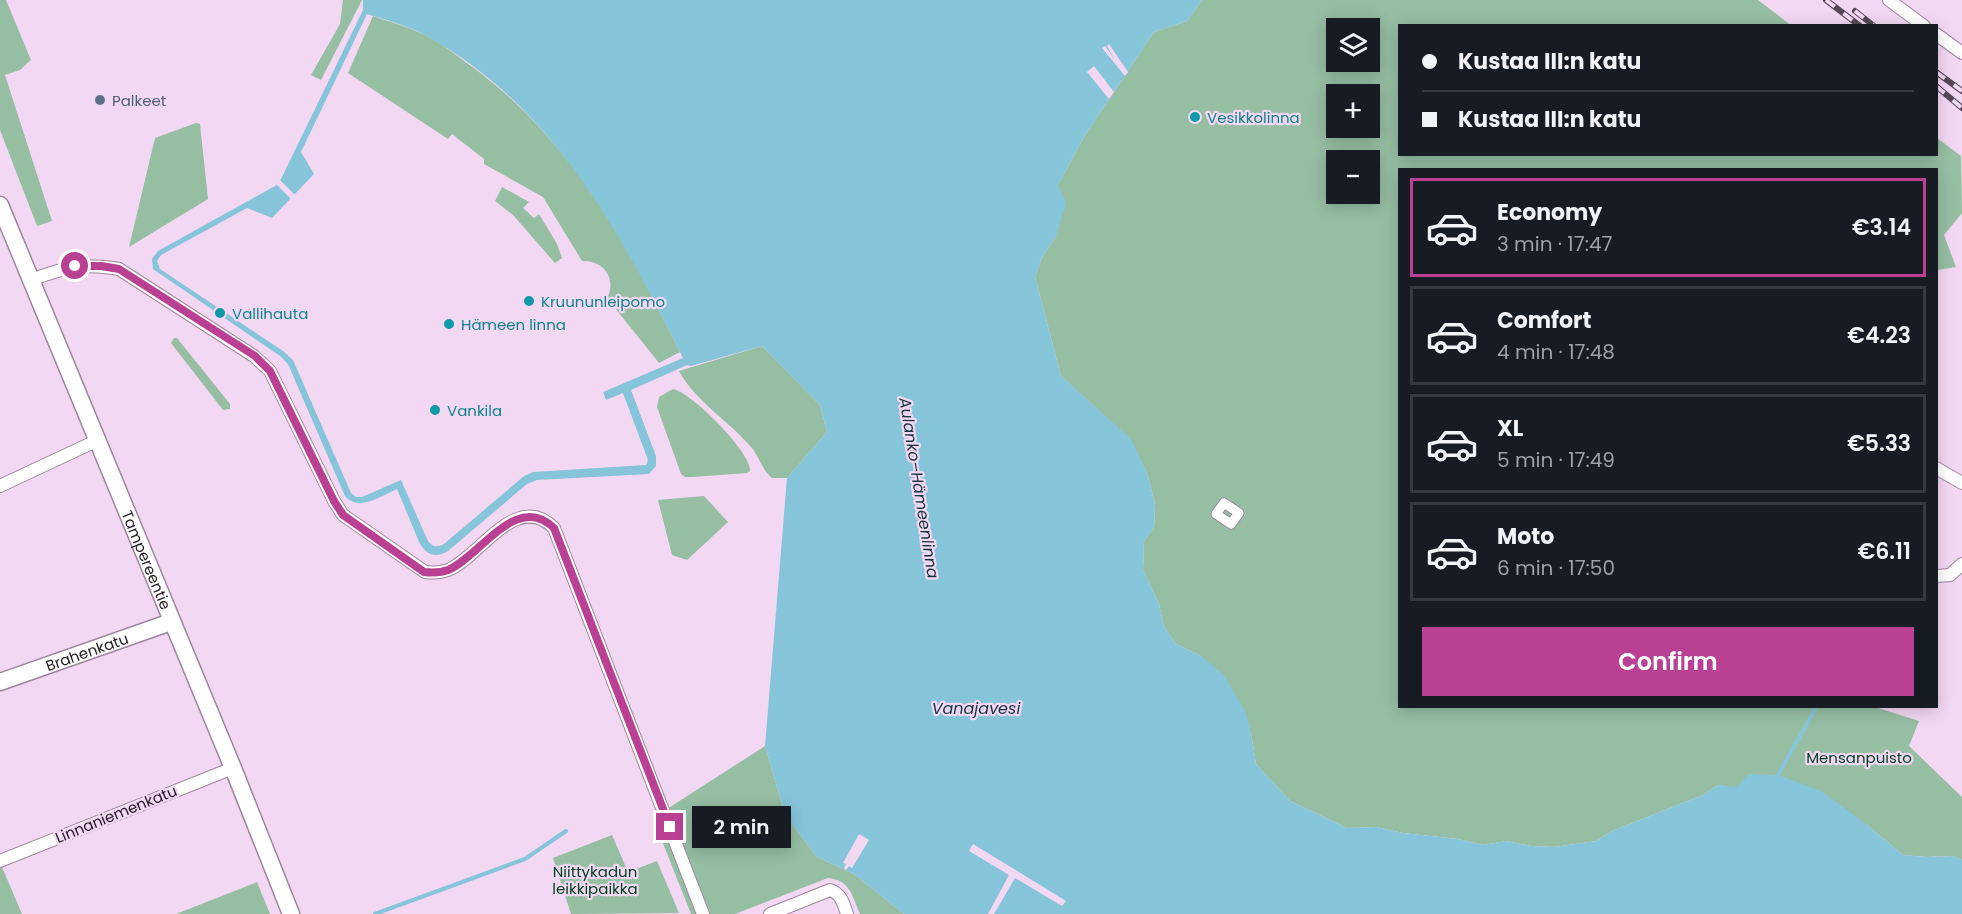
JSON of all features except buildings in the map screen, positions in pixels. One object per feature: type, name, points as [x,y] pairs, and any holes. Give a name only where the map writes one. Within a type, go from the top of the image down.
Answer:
[{"type":"main road","name":"Tampereentie","points":[[0,205],[6,235],[31,280],[291,914]]},
{"type":"main road","name":"Brahenkatu","points":[[0,682],[171,622]]},
{"type":"street","points":[[1889,0],[1921,24]]},
{"type":"street","points":[[1938,35],[1962,53]]},
{"type":"street","points":[[31,280],[75,266],[119,269],[255,356],[270,371],[343,515],[424,572],[439,573],[461,562],[512,521],[531,518],[545,519],[554,528],[703,914]]},
{"type":"street","points":[[0,486],[96,441]]},
{"type":"street","points":[[1938,469],[1962,483]]},
{"type":"street","points":[[1938,576],[1950,574],[1962,564]]},
{"type":"street","name":"Linnaniemenkatu","points":[[0,861],[233,768]]},
{"type":"street","points":[[770,914],[826,891],[837,893],[848,914]]},
{"type":"green space","points":[[0,0],[6,0],[31,60],[20,70],[5,75],[52,221],[37,226],[0,130]]},
{"type":"green space","points":[[343,0],[362,0],[321,80],[311,75],[340,24]]},
{"type":"green space","name":"Mensanpuisto","points":[[1202,0],[1758,0],[1790,24],[1398,24],[1398,156],[1938,156],[1938,139],[1961,156],[1962,213],[1944,235],[1956,267],[1938,270],[1938,168],[1398,168],[1398,708],[1878,708],[1919,721],[1909,746],[1962,797],[1962,860],[1953,856],[1903,855],[1866,824],[1718,785],[1703,795],[1612,831],[1596,841],[1554,847],[1531,846],[1506,841],[1483,845],[1377,827],[1347,828],[1290,801],[1256,764],[1251,733],[1201,656],[1176,644],[1164,627],[1159,604],[1143,570],[1144,541],[1154,527],[1155,504],[1147,473],[1130,439],[1061,376],[1035,277],[1042,257],[1056,237],[1058,185],[1084,137],[1154,32],[1187,21]]},
{"type":"green space","points":[[373,16],[419,32],[444,46],[509,97],[541,129],[594,197],[639,272],[680,352],[659,363],[607,298],[610,284],[606,272],[597,264],[582,261],[543,197],[484,164],[484,159],[452,134],[448,139],[348,73]]},
{"type":"green space","points":[[196,123],[200,124],[208,199],[129,247],[155,138]]},
{"type":"green space","points":[[502,187],[529,202],[523,208],[534,218],[539,214],[557,244],[562,258],[555,263],[513,215],[495,201]]},
{"type":"green space","points":[[174,338],[177,338],[230,404],[230,409],[223,410],[171,343]]},
{"type":"green space","points":[[762,346],[820,405],[827,432],[787,478],[772,478],[751,447],[703,402],[679,371]]},
{"type":"green space","points":[[673,389],[693,400],[719,424],[741,451],[748,462],[750,471],[693,477],[685,477],[681,474],[657,407],[659,397]]},
{"type":"green space","points":[[704,496],[728,522],[687,560],[672,555],[658,500]]},
{"type":"green space","points":[[765,746],[785,814],[817,857],[854,874],[904,914],[860,914],[846,885],[828,878],[735,914],[691,914],[653,818]]},
{"type":"green space","name":"Niittykadun leikkipaikka","points":[[612,835],[628,872],[657,861],[679,913],[571,914],[553,858]]},
{"type":"green space","points":[[2,867],[22,914],[0,914],[0,868]]},
{"type":"green space","points":[[257,882],[270,914],[176,914]]},
{"type":"water","name":"Vanajavesi","points":[[363,0],[1202,0],[1187,21],[1154,32],[1084,137],[1058,185],[1066,203],[1056,237],[1042,257],[1035,277],[1061,376],[1131,439],[1147,473],[1155,504],[1154,527],[1144,541],[1143,570],[1159,604],[1164,627],[1176,644],[1201,656],[1224,675],[1245,711],[1256,764],[1290,801],[1347,828],[1377,827],[1483,845],[1506,841],[1531,846],[1554,847],[1596,841],[1612,831],[1703,795],[1718,785],[1736,787],[1749,774],[1778,775],[1821,791],[1903,855],[1953,856],[1962,860],[1962,914],[904,914],[854,874],[817,857],[785,814],[765,746],[787,478],[827,432],[820,405],[762,346],[691,366],[687,365],[631,390],[656,456],[656,466],[649,474],[537,480],[527,484],[448,551],[440,555],[433,555],[420,544],[397,489],[363,503],[351,501],[345,496],[288,364],[280,356],[153,269],[152,259],[158,251],[275,186],[281,179],[363,10]],"holes":[[[367,14],[420,32],[472,65],[512,99],[548,136],[608,220],[683,358],[603,392],[606,400],[623,393],[648,460],[646,465],[533,472],[524,476],[444,544],[437,546],[433,546],[428,541],[401,480],[362,497],[356,497],[351,493],[293,360],[160,269],[157,261],[161,255],[247,208],[272,218],[314,174],[301,152]]]},
{"type":"pier","points":[[1109,44],[1128,72],[1125,76],[1102,48],[1105,46],[1115,60],[1107,46]]},
{"type":"pier","points":[[1094,66],[1114,92],[1109,99],[1087,72]]},
{"type":"pier","points":[[278,178],[297,197],[293,201],[274,182]]},
{"type":"pier","points":[[859,834],[869,840],[852,868],[849,866],[846,870],[844,868],[846,864],[843,863]]},
{"type":"pier","points":[[973,844],[1066,901],[1062,906],[1015,878],[994,914],[988,914],[1009,875],[969,851]]},
{"type":"waterway","points":[[1778,775],[1816,708]]},
{"type":"waterway","points":[[375,914],[525,859],[566,831]]},
{"type":"railway","points":[[1826,0],[1857,24]]},
{"type":"railway","points":[[1855,11],[1871,24]]},
{"type":"railway","points":[[1938,73],[1962,91]]},
{"type":"railway","points":[[1938,88],[1962,108]]},
{"type":"place","name":"Palkeet","points":[[100,100]]},
{"type":"place","name":"Vesikkolinna","points":[[1195,117]]},
{"type":"place","name":"Kruununleipomo","points":[[529,301]]},
{"type":"place","name":"Vallihauta","points":[[220,313]]},
{"type":"place","name":"Hämeen linna","points":[[449,324]]},
{"type":"place","name":"Vankila","points":[[435,410]]},
{"type":"route","points":[[75,266],[119,269],[255,356],[270,371],[343,515],[424,572],[439,573],[449,570],[512,521],[531,518],[545,519],[554,528],[670,827]]},
{"type":"water label","name":"Aulanko–Hämeenlinna","points":[[919,488]]}]
